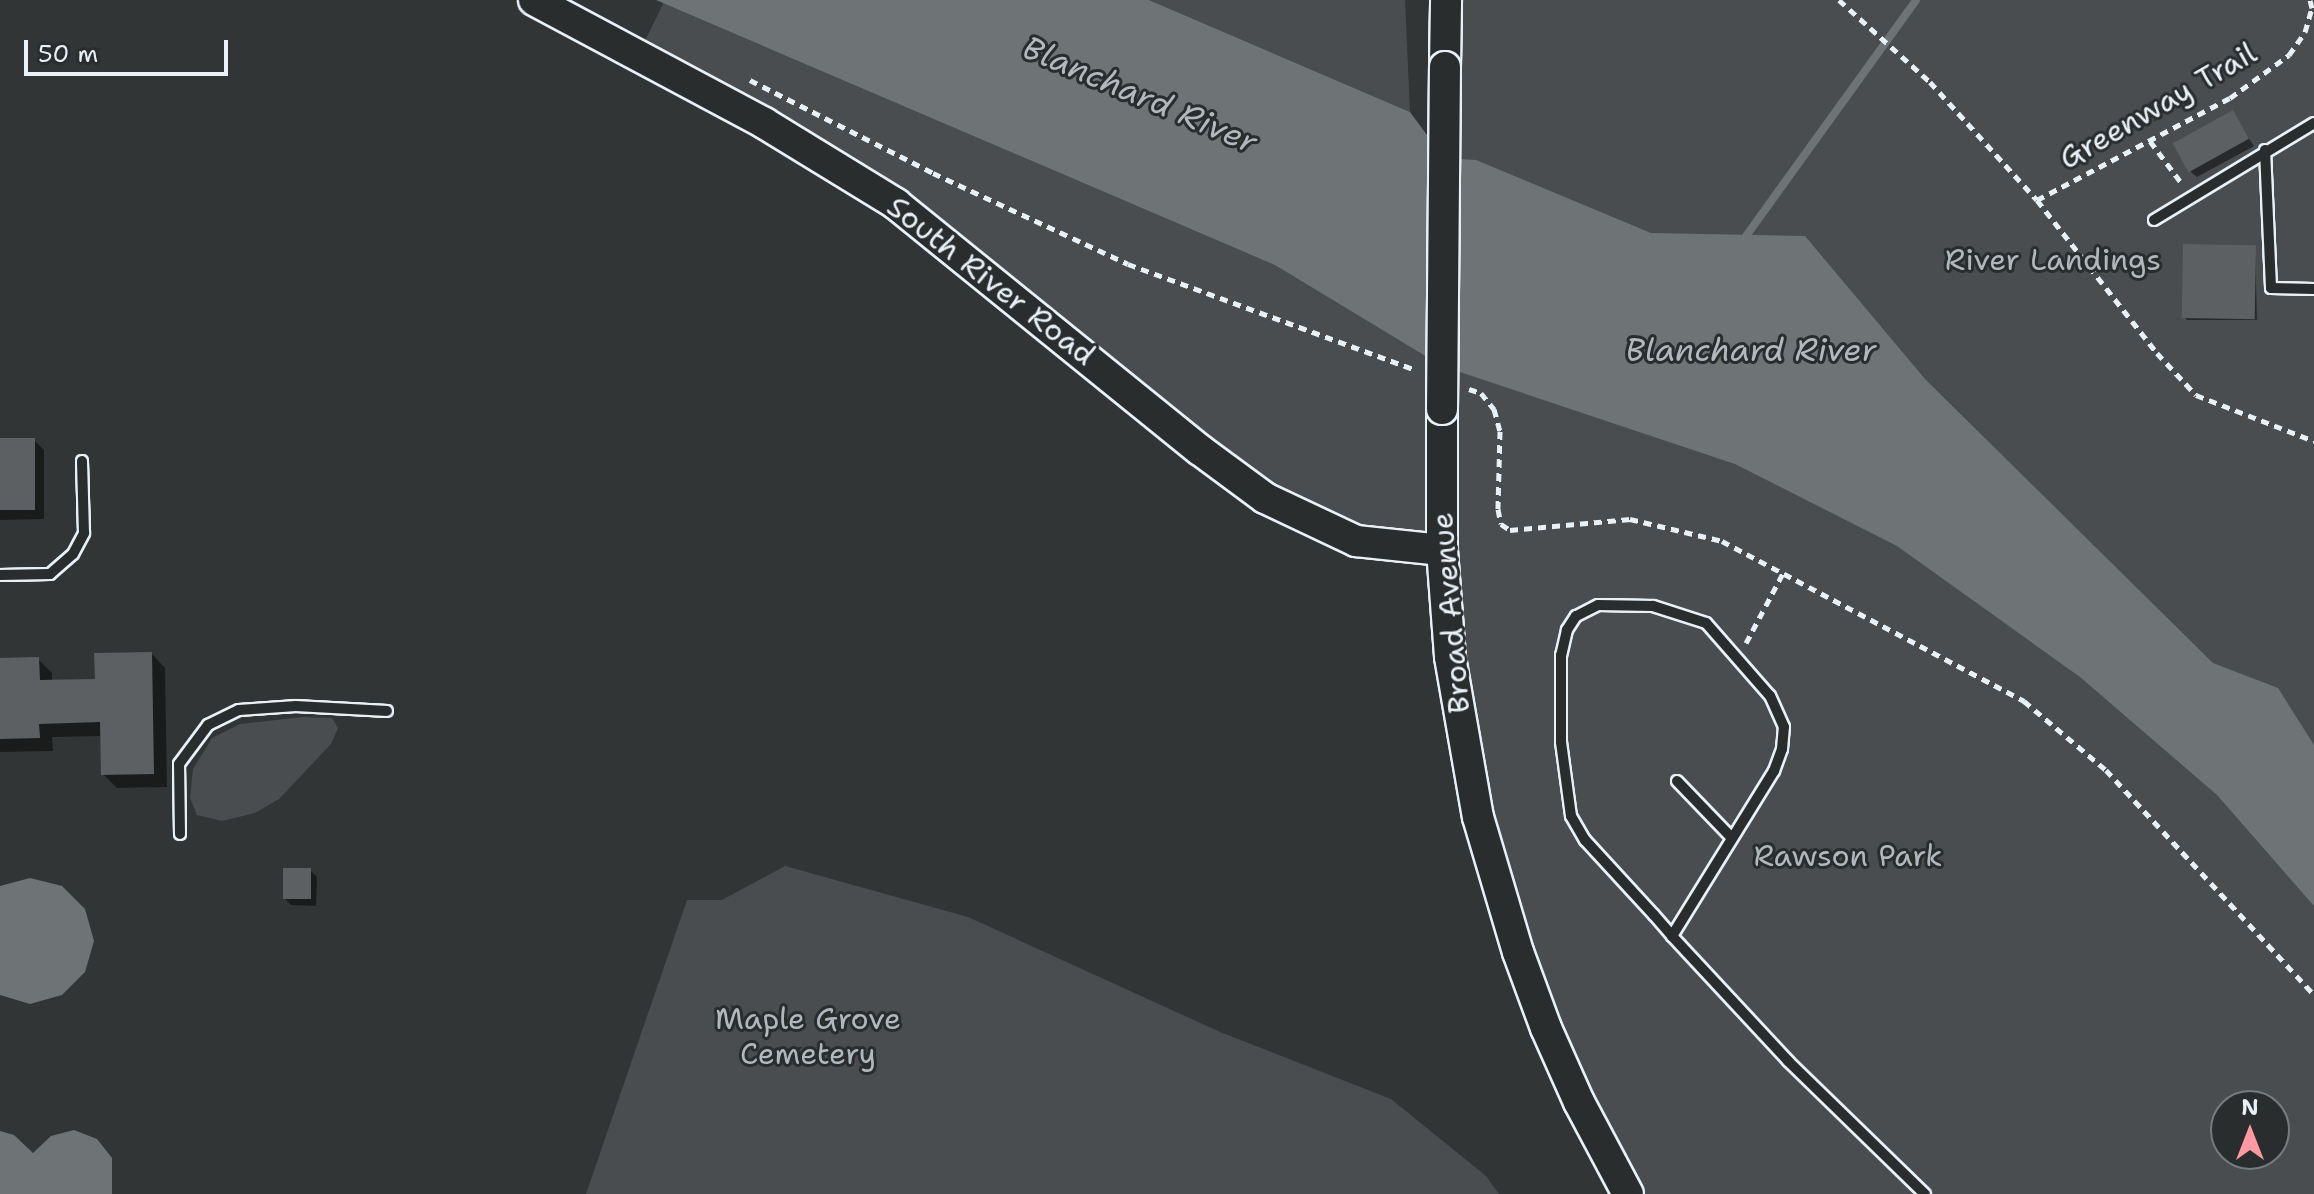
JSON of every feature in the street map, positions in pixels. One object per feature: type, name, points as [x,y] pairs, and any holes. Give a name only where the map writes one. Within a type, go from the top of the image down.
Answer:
[{"type":"main road","name":"South River Road","points":[[534,0],[764,123],[896,204],[1200,450],[1265,498],[1356,541],[1442,550]]},
{"type":"main road","name":"Broad Avenue","points":[[1446,0],[1442,550],[1450,657],[1462,737],[1493,875],[1546,1028],[1579,1102],[1628,1194]]},
{"type":"lane","points":[[2154,220],[2314,123]]},
{"type":"lane","points":[[2265,150],[2271,288],[2314,289]]},
{"type":"lane","points":[[0,575],[50,574],[73,554],[84,533],[82,461]]},
{"type":"lane","points":[[1672,936],[1730,836],[1774,771],[1782,749],[1784,727],[1770,696],[1706,623],[1653,606],[1598,605],[1576,616],[1567,630],[1561,655],[1561,742],[1571,816],[1585,840],[1672,936],[1788,1061],[1925,1194]]},
{"type":"lane","points":[[180,834],[179,764],[208,725],[239,710],[296,706],[387,711]]},
{"type":"lane","points":[[1677,781],[1730,836]]},
{"type":"path","name":"Greenway Trail","points":[[2037,200],[2230,98],[2289,55],[2305,32],[2312,8],[2310,0]]},
{"type":"path","name":"Greenway Trail","points":[[1842,2],[1930,82],[2037,200],[2157,353],[2196,395],[2314,441]]},
{"type":"path","points":[[745,78],[933,173],[1128,264],[1427,374]]},
{"type":"path","points":[[2150,141],[2193,198]]},
{"type":"path","points":[[1467,388],[1481,393],[1494,409],[1500,431],[1498,509],[1501,524],[1510,530],[1630,519],[1722,541],[2024,701],[2106,770],[2314,995]]},
{"type":"path","points":[[1739,660],[1783,573]]},
{"type":"green space","name":"Rawson Park","points":[[665,0],[1443,220],[1446,0],[2314,0],[2314,1194],[1636,1194],[1493,875],[1442,551],[1356,541],[1265,498],[896,204],[638,55]]},
{"type":"green space","points":[[1149,0],[1405,0],[1410,112]]},
{"type":"green space","points":[[303,717],[332,718],[338,728],[331,744],[279,799],[255,813],[222,821],[197,815],[190,798],[193,769],[212,738],[240,724]]},
{"type":"green space","name":"Maple Grove Cemetery","points":[[785,866],[968,917],[1220,1032],[1391,1099],[1486,1176],[1499,1194],[586,1194],[687,900],[722,900]]},
{"type":"water","name":"Blanchard River","points":[[656,0],[1149,0],[1410,112],[1444,158],[1476,160],[1651,233],[1805,236],[1925,379],[2213,663],[2278,688],[2314,745],[2314,906],[2217,795],[2080,677],[1897,546],[1735,464],[1442,366],[1275,265]]},
{"type":"water","points":[[30,878],[62,886],[85,909],[94,941],[85,972],[62,995],[30,1004],[0,995],[0,886]]},
{"type":"water","points":[[74,1130],[97,1139],[112,1158],[112,1194],[0,1194],[0,1131],[14,1135],[33,1153],[51,1136]]},
{"type":"building","points":[[2233,110],[2249,139],[2189,172],[2173,143]]},
{"type":"building","points":[[2183,244],[2256,245],[2255,319],[2182,318]]},
{"type":"building","points":[[0,438],[35,438],[35,510],[0,510]]},
{"type":"building","points":[[152,652],[154,774],[101,775],[100,722],[39,724],[40,738],[0,739],[0,658],[39,657],[40,680],[95,679],[94,653]]},
{"type":"building","points":[[283,868],[311,868],[311,899],[283,899]]},
{"type":"waterway","points":[[1741,243],[1916,0]]},
{"type":"park label","name":"River Landings","points":[[2053,260]]}]
